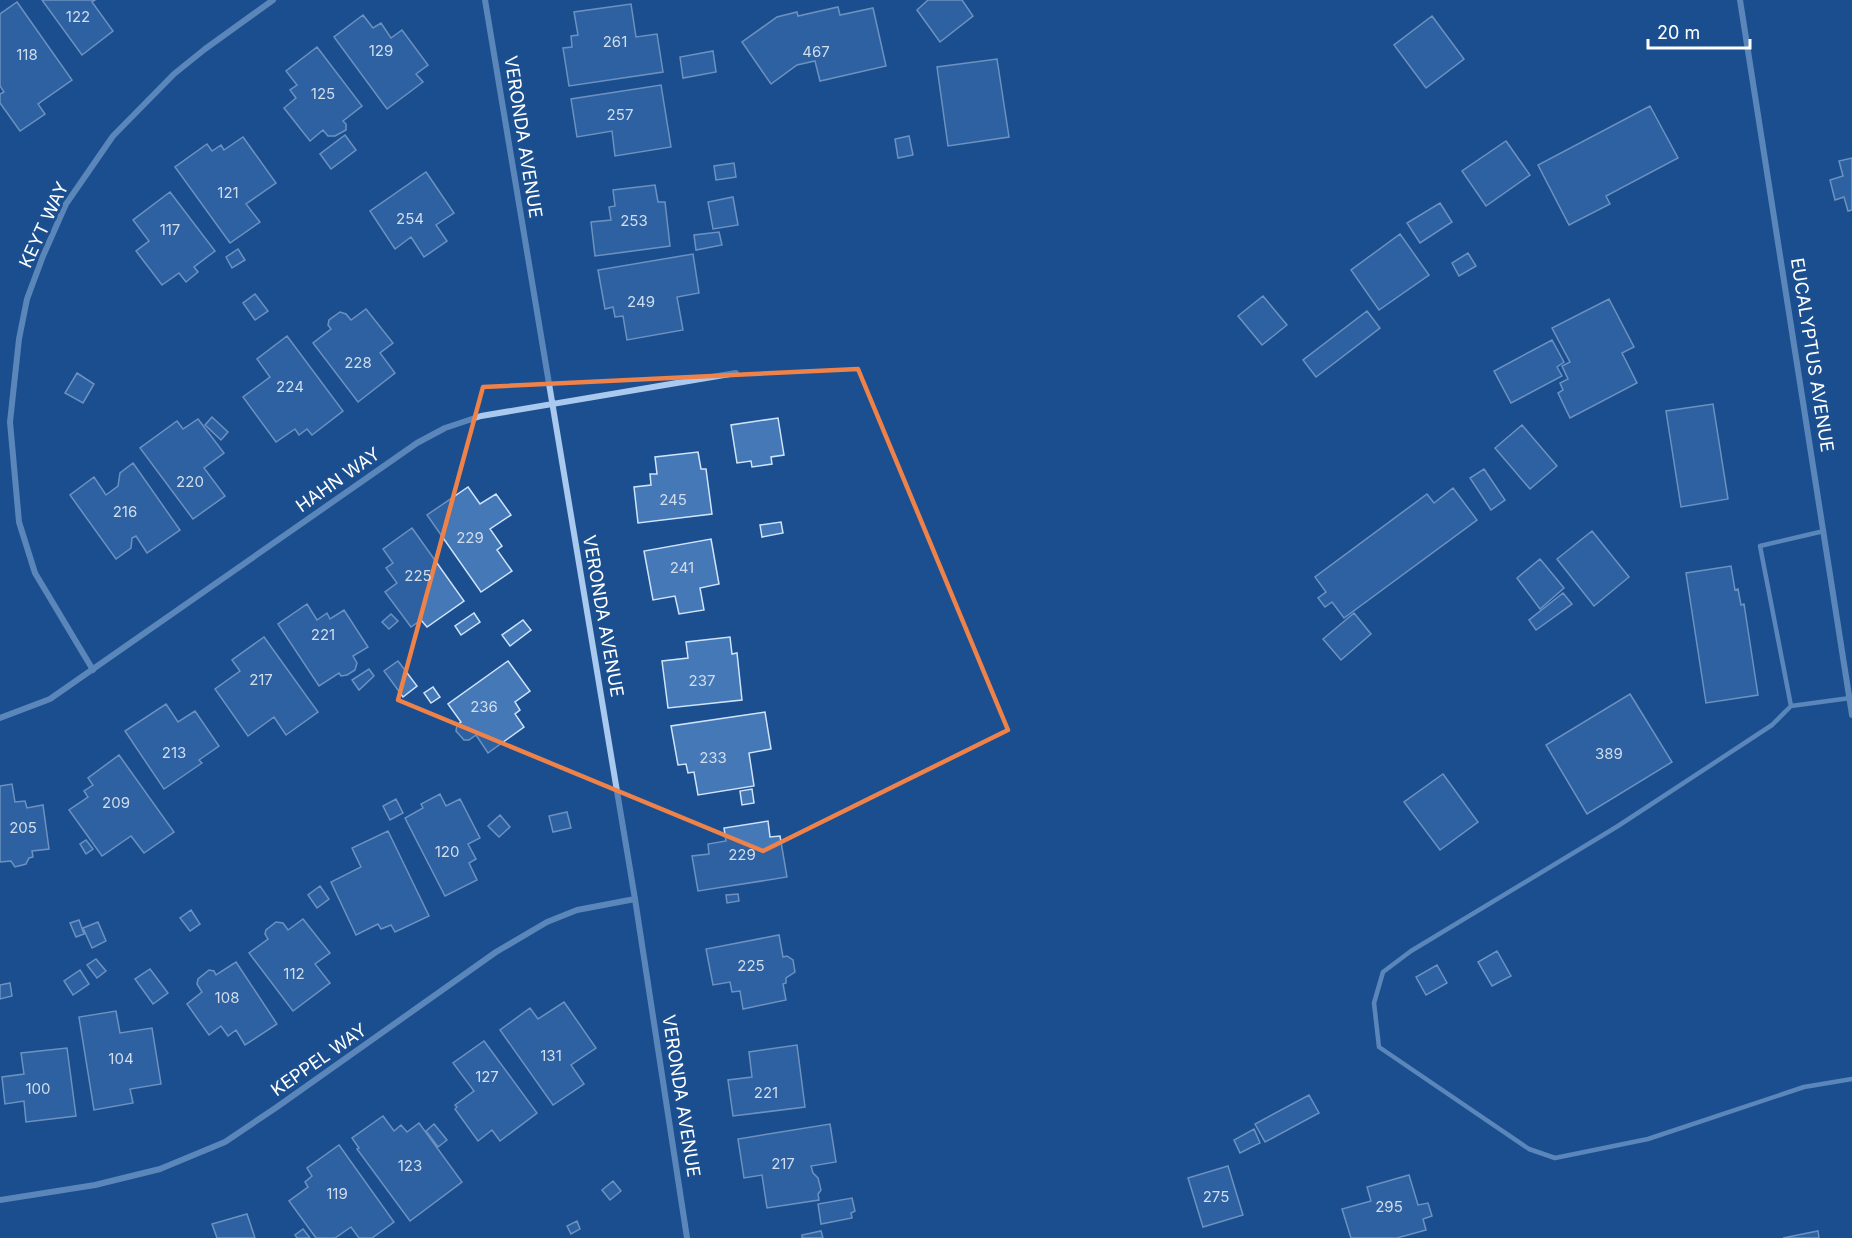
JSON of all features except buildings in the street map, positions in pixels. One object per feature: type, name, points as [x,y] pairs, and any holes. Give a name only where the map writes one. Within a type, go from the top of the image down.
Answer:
[{"type":"street","name":"KEYT WAY","points":[[93,670],[35,573],[19,522],[10,422],[17,351],[27,299],[66,204],[113,136],[174,74],[273,0]]},
{"type":"street","name":"VERONDA AVENUE","points":[[485,0],[635,899],[687,1238]]},
{"type":"street","name":"EUCALYPTUS AVENUE","points":[[1740,0],[1852,715]]},
{"type":"street","name":"HAHN WAY","points":[[0,718],[50,699],[417,443],[445,428],[481,416],[736,373]]},
{"type":"street","name":"KEPPEL WAY","points":[[0,1200],[95,1185],[160,1169],[225,1142],[496,952],[547,922],[576,910],[635,899]]},
{"type":"lane","points":[[1791,706],[1760,546],[1824,531]]},
{"type":"lane","points":[[1850,698],[1791,706],[1772,725],[1618,826],[1411,951],[1383,972],[1374,1003],[1378,1047],[1529,1149],[1555,1158],[1648,1138],[1804,1087],[1852,1079]]},
{"type":"highlighted area","points":[[858,369],[1008,730],[763,851],[398,700],[483,387]]}]
